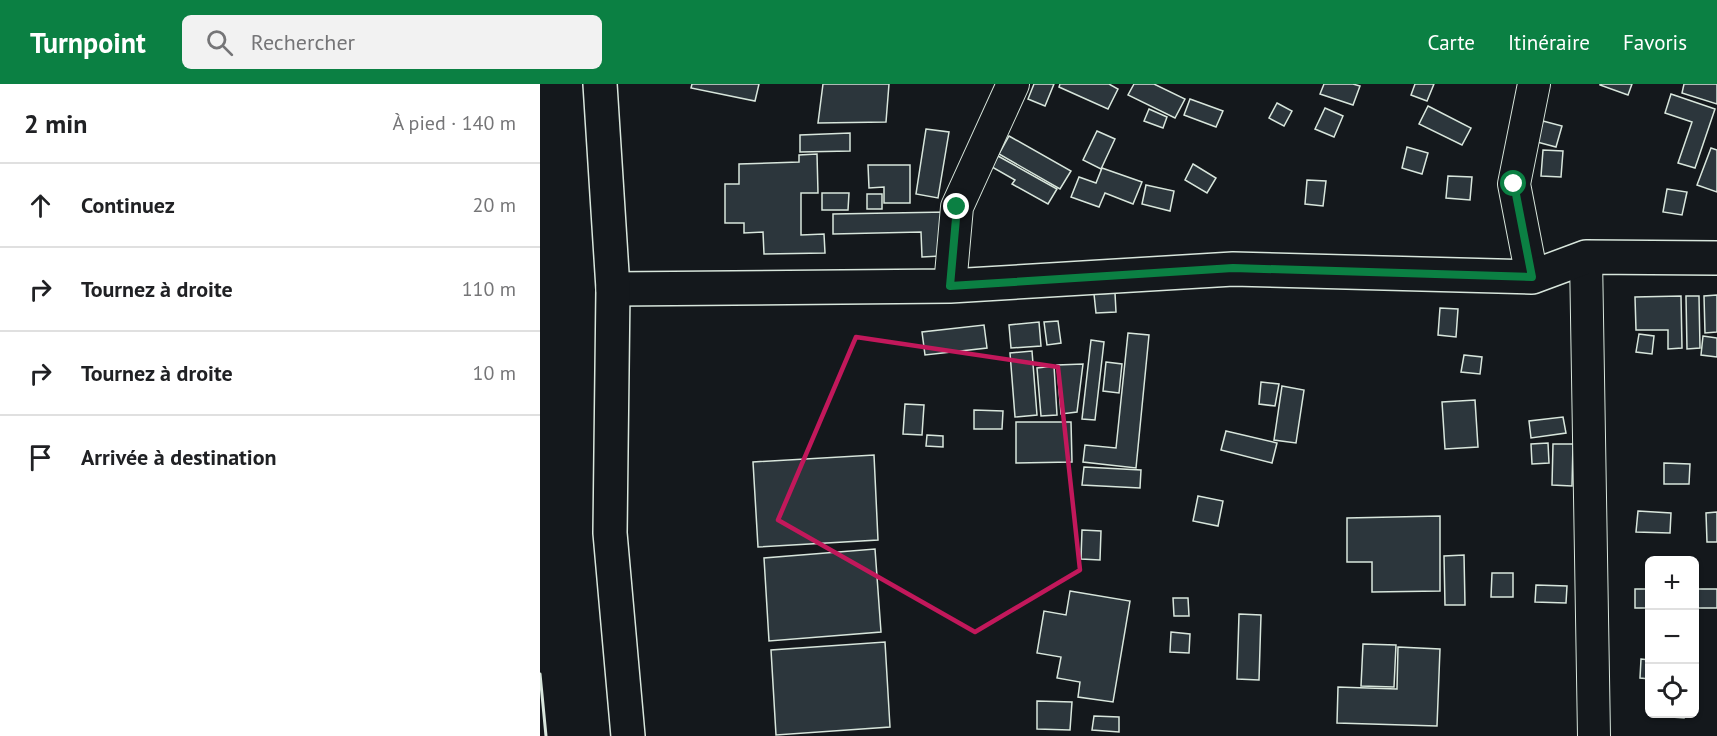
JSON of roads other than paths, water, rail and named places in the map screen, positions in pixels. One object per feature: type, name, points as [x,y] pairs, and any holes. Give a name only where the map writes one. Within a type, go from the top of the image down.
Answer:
[{"type":"main road","points":[[600,84],[613,289],[610,533],[628,736]]},
{"type":"main road","points":[[613,289],[950,286],[1233,268],[1532,277],[1586,257],[1717,258]]},
{"type":"street","points":[[950,286],[957,207],[1013,84]]},
{"type":"street","points":[[1532,277],[1514,184],[1534,84]]},
{"type":"street","points":[[1586,257],[1594,736]]}]
